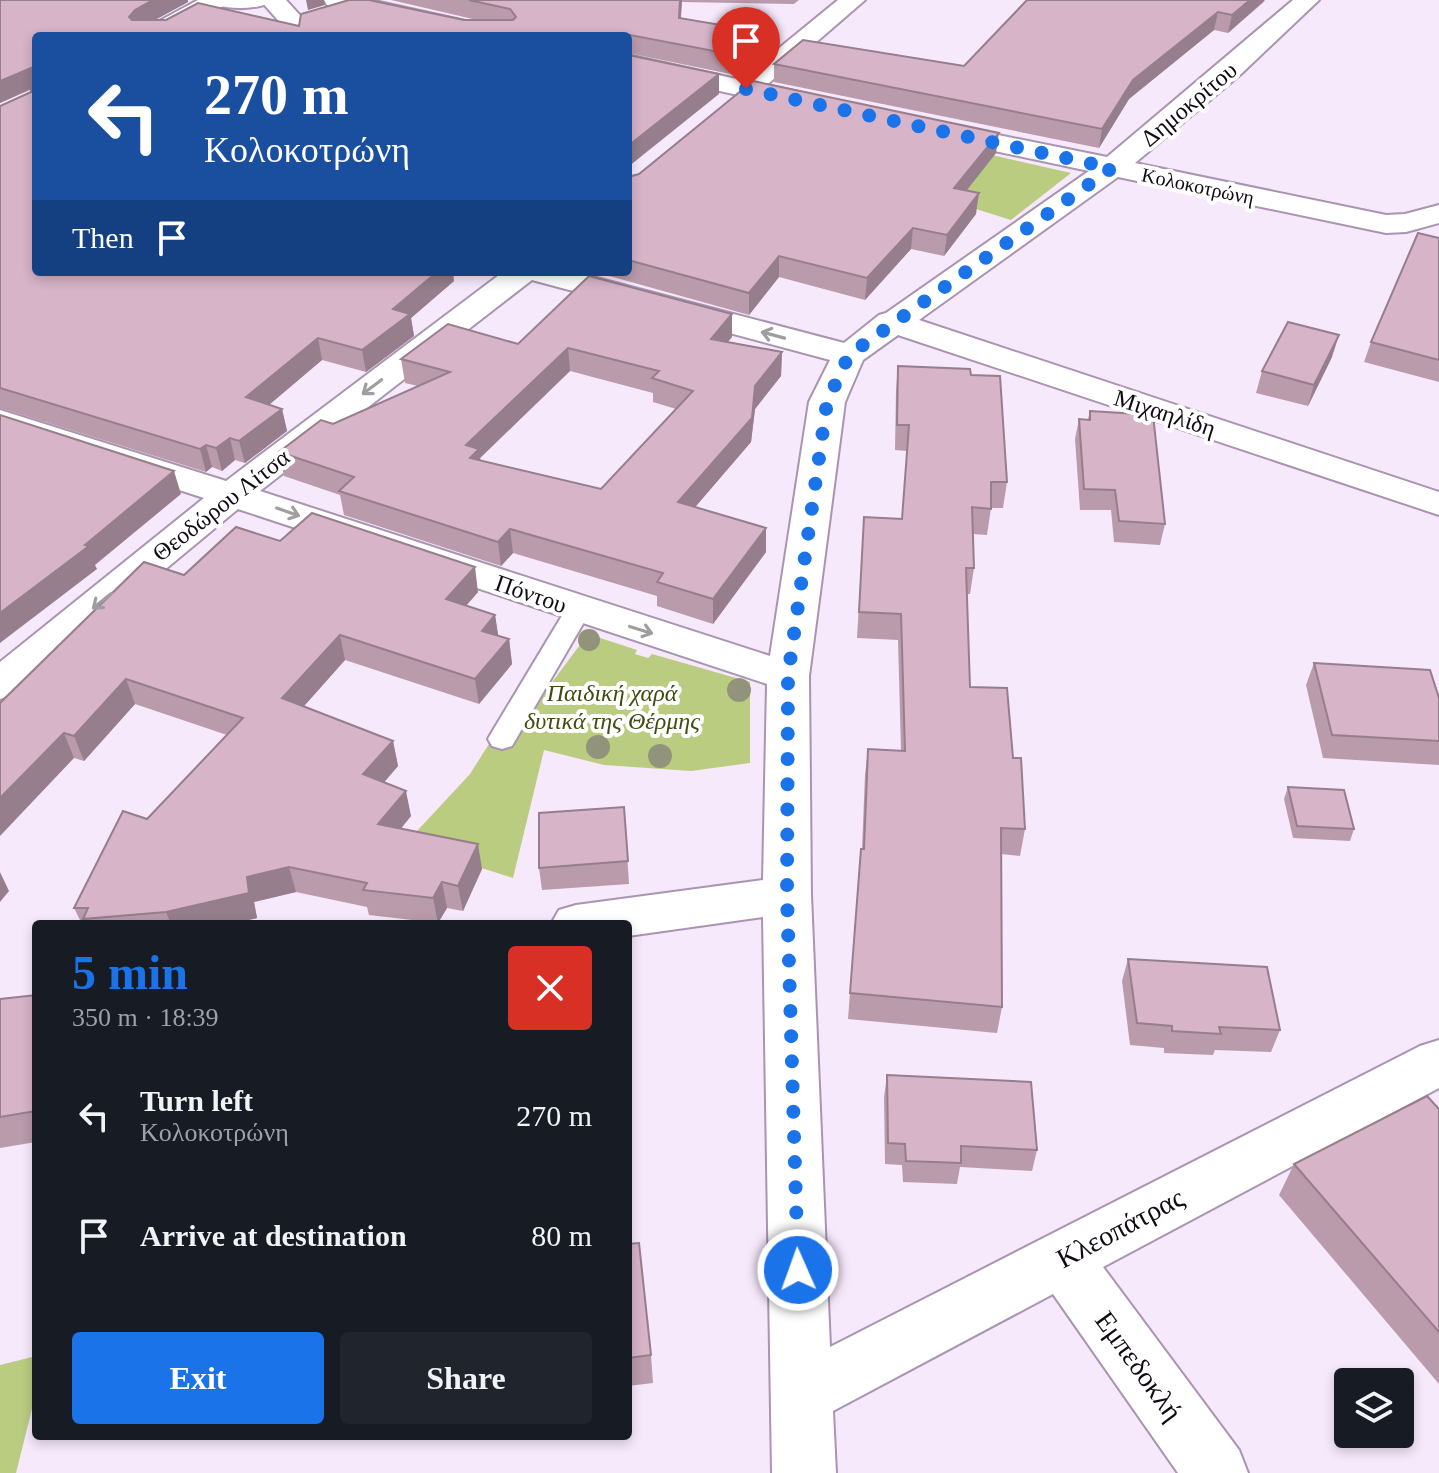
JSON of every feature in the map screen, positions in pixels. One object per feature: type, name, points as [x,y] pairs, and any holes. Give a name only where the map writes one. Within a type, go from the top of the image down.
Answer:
[{"type":"street","points":[[157,32],[216,0]]},
{"type":"street","points":[[225,0],[255,0]]},
{"type":"street","points":[[272,0],[301,30],[354,2],[485,32]]},
{"type":"street","points":[[722,108],[853,0]]},
{"type":"street","name":"Δημοκρίτου","points":[[804,1473],[787,895],[788,676],[827,402],[849,355],[891,322],[1112,168],[1232,68],[1307,0]]},
{"type":"street","points":[[632,64],[822,105]]},
{"type":"street","name":"Κολοκοτρώνη","points":[[914,125],[1386,224],[1406,223],[1439,214]]},
{"type":"street","name":"Θεοδώρου Λίτσα","points":[[0,684],[234,493],[518,276]]},
{"type":"street","points":[[552,276],[849,355]]},
{"type":"street","name":"Μιχαηλίδη","points":[[891,322],[1439,504]]},
{"type":"street","name":"Πόντου","points":[[0,421],[234,493],[578,610],[788,676]]},
{"type":"street","points":[[605,920],[787,895]]},
{"type":"street","name":"Κλεοπάτρας","points":[[801,1395],[1062,1258],[1435,1071]]},
{"type":"street","name":"Εμπεδοκλή","points":[[1062,1258],[1216,1473]]},
{"type":"lane","points":[[502,739],[578,610]]},
{"type":"green space","points":[[909,136],[1071,173],[1011,220],[928,194]]},
{"type":"green space","name":"Παιδική χαρά δυτικά της Θέρμης","points":[[588,634],[637,650],[635,654],[648,658],[652,654],[750,682],[750,763],[691,771],[604,765],[544,750],[513,878],[405,844],[470,774],[494,736],[509,740]]},
{"type":"green space","points":[[32,1357],[32,1409],[16,1473],[0,1473],[0,1365]]},
{"type":"building","points":[[0,0],[153,0],[135,10],[129,17],[132,20],[166,20],[198,3],[299,26],[301,14],[349,0],[369,0],[464,20],[513,20],[516,17],[510,9],[469,0],[680,0],[679,18],[769,33],[740,56],[632,35],[632,32],[32,32],[32,276],[432,276],[393,309],[410,314],[362,350],[318,338],[246,397],[282,409],[239,441],[230,438],[216,448],[206,445],[200,449],[0,388],[0,106],[31,92],[31,68],[0,81]]},
{"type":"building","points":[[1027,0],[1250,0],[1232,15],[1218,12],[1133,80],[1102,129],[774,64],[803,40],[964,66]]},
{"type":"building","points":[[632,56],[719,74],[632,143]]},
{"type":"building","points":[[753,81],[999,133],[954,188],[979,193],[947,235],[913,228],[867,278],[779,256],[749,293],[632,261],[632,176],[639,174]]},
{"type":"building","points":[[1418,233],[1439,238],[1439,360],[1371,342]]},
{"type":"building","points":[[589,276],[732,314],[711,339],[782,352],[755,386],[752,418],[678,502],[766,528],[713,599],[657,582],[663,573],[510,529],[498,542],[339,491],[354,477],[279,452],[321,420],[333,424],[450,372],[401,359],[448,324],[518,344]],"holes":[[[568,348],[659,371],[652,378],[693,391],[601,489],[470,458],[479,449],[466,445]]]},
{"type":"building","points":[[1288,322],[1339,335],[1314,385],[1262,371]]},
{"type":"building","points":[[898,366],[970,369],[971,375],[1000,376],[1007,482],[991,482],[991,509],[972,507],[974,568],[966,568],[970,687],[1007,688],[1013,758],[1021,758],[1025,829],[1001,828],[1002,1007],[850,993],[861,849],[864,849],[868,749],[905,751],[901,614],[859,612],[864,517],[902,519],[909,425],[897,425]]},
{"type":"building","points":[[1090,411],[1153,415],[1165,524],[1119,521],[1115,490],[1084,489],[1079,419],[1090,420]]},
{"type":"building","points":[[0,415],[174,471],[85,545],[89,546],[0,613]]},
{"type":"building","points":[[312,513],[475,567],[446,599],[495,615],[482,631],[509,639],[475,679],[340,635],[282,698],[393,741],[363,774],[406,791],[378,824],[478,844],[458,886],[442,882],[433,898],[363,890],[367,883],[289,867],[247,877],[249,893],[166,912],[83,919],[88,908],[74,908],[123,811],[147,819],[243,718],[126,679],[74,736],[64,733],[0,798],[0,703],[144,562],[184,575],[236,527],[280,541]]},
{"type":"building","points":[[1314,663],[1430,670],[1439,698],[1439,741],[1332,735]]},
{"type":"building","points":[[1288,787],[1344,790],[1354,829],[1297,826]]},
{"type":"building","points":[[624,807],[628,861],[539,868],[539,813]]},
{"type":"building","points":[[1128,959],[1267,967],[1280,1030],[1219,1027],[1221,1034],[1172,1031],[1172,1026],[1137,1023]]},
{"type":"building","points":[[32,995],[32,1112],[0,1117],[0,999]]},
{"type":"building","points":[[887,1075],[1031,1082],[1037,1150],[961,1146],[961,1163],[906,1161],[905,1144],[888,1143]]},
{"type":"building","points":[[1427,1096],[1439,1109],[1439,1332],[1294,1164]]},
{"type":"building","points":[[639,1243],[651,1355],[632,1357],[632,1244]]},
{"type":"route","points":[[746,89],[1112,168],[1000,249],[891,322],[849,355],[827,402],[788,676],[787,895],[798,1270]]}]
